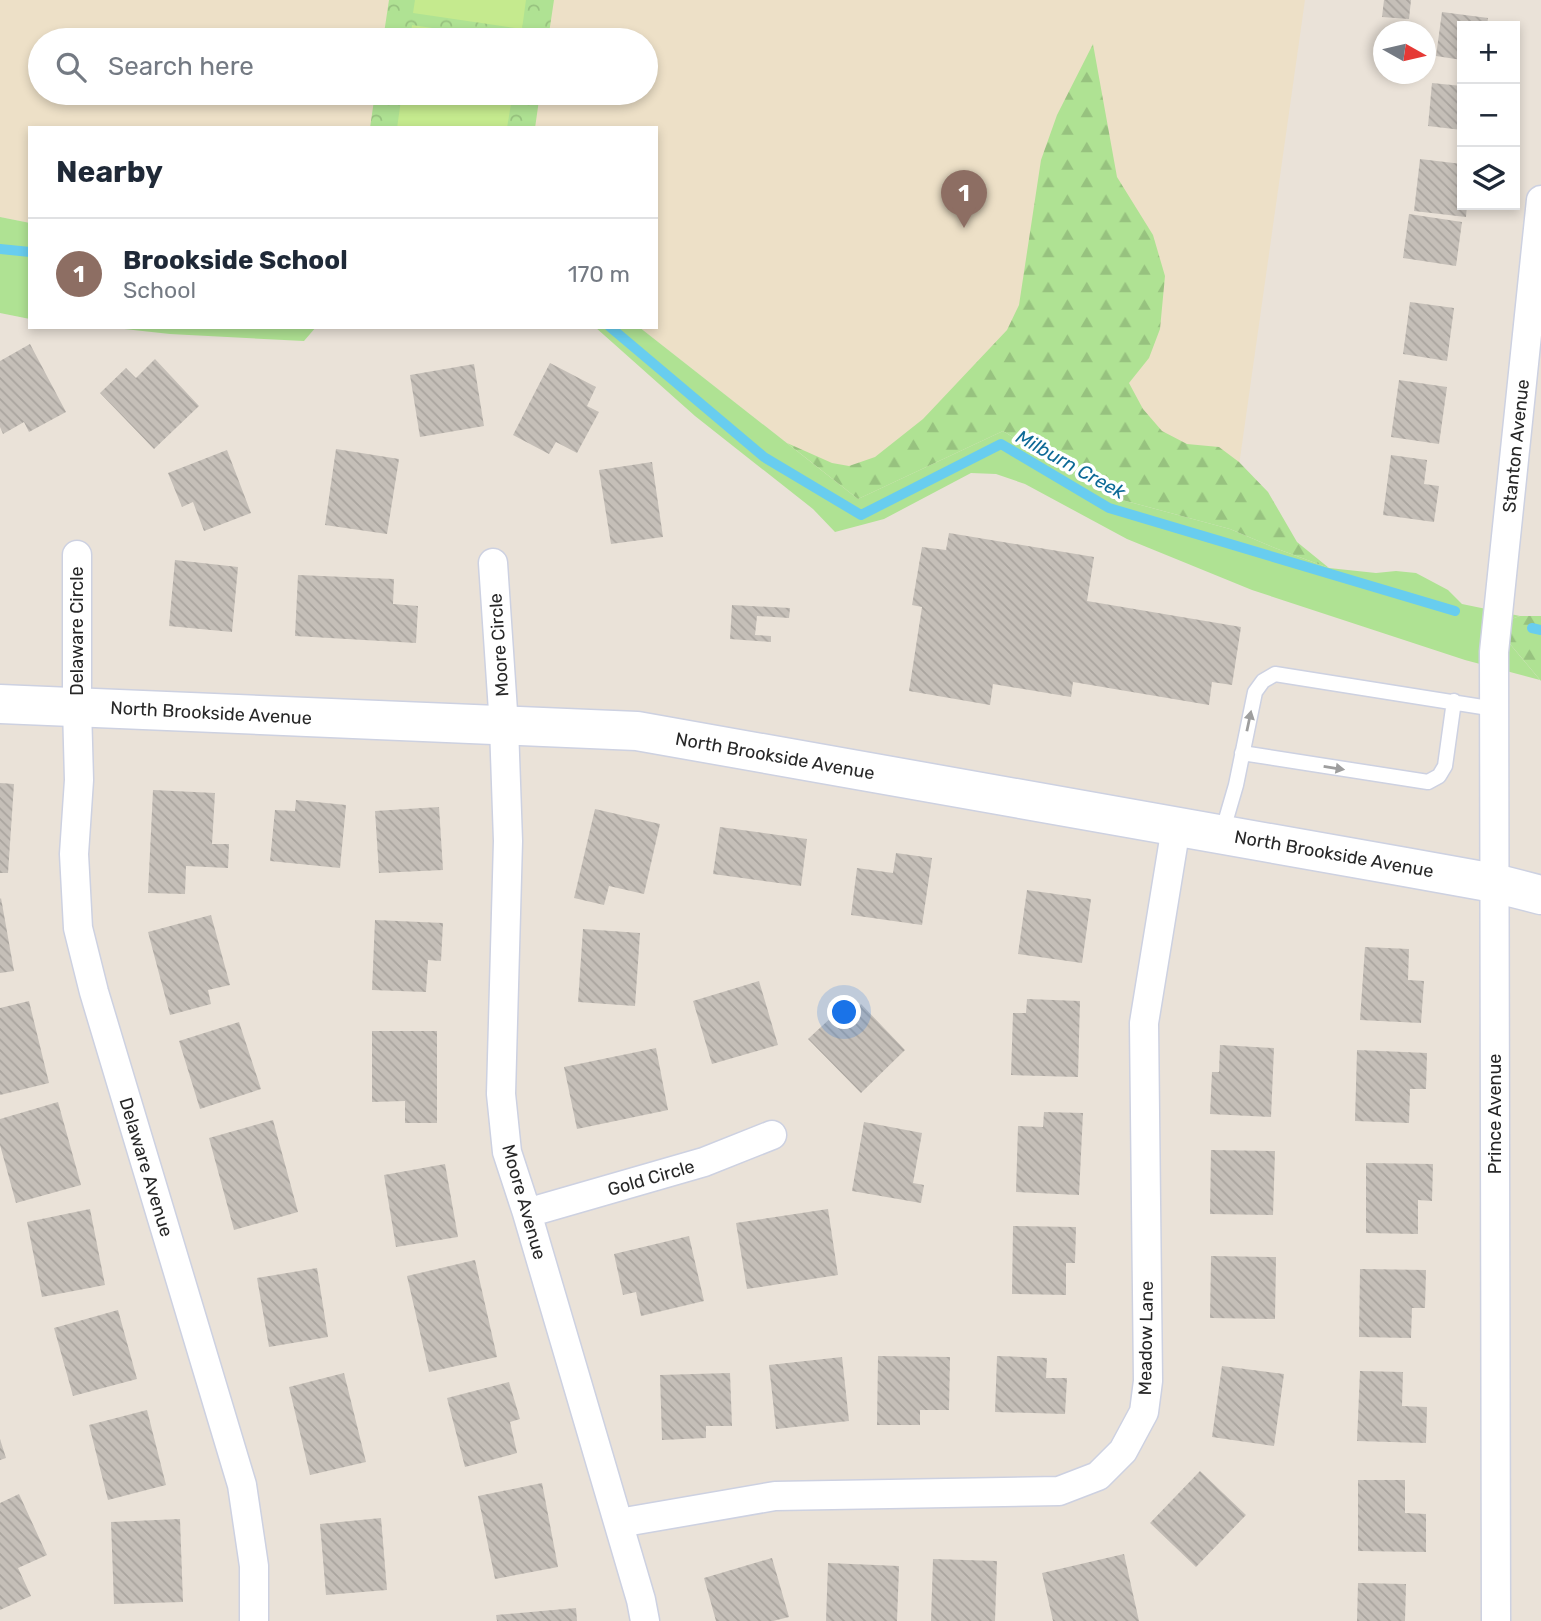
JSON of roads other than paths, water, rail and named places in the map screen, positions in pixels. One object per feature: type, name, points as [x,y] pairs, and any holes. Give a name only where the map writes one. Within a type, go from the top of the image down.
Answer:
[{"type":"main road","name":"North Brookside Avenue","points":[[0,704],[636,731],[1494,883],[1541,895]]},
{"type":"street","name":"Stanton Avenue","points":[[1499,607],[1541,200]]},
{"type":"street","name":"Delaware Circle","points":[[77,555],[77,707]]},
{"type":"street","name":"Moore Circle","points":[[493,563],[504,726]]},
{"type":"street","name":"Prince Avenue","points":[[1496,1621],[1494,652],[1499,607]]},
{"type":"street","name":"Delaware Avenue","points":[[77,707],[79,780],[74,854],[78,928],[94,992],[242,1485],[254,1566],[254,1621]]},
{"type":"street","name":"Moore Avenue","points":[[504,726],[508,841],[501,1094],[507,1152],[619,1524],[645,1621]]},
{"type":"street","name":"Meadow Lane","points":[[619,1524],[775,1496],[1059,1492],[1098,1476],[1123,1451],[1144,1412],[1148,1381],[1144,1023],[1175,827]]},
{"type":"street","name":"Gold Circle","points":[[527,1213],[704,1162],[772,1135]]},
{"type":"lane","points":[[1222,835],[1255,692],[1263,681],[1275,674],[1495,709]]},
{"type":"lane","points":[[1242,753],[1427,782],[1439,776],[1445,766],[1454,701]]},
{"type":"waterway","name":"Milburn Creek","points":[[0,249],[28,252]]},
{"type":"waterway","name":"Milburn Creek","points":[[612,329],[764,457],[861,515],[1001,444],[1109,508],[1455,611]]},
{"type":"waterway","name":"Milburn Creek","points":[[1532,628],[1541,630]]},
{"type":"place","name":"Brookside School","points":[[964,228]]}]
